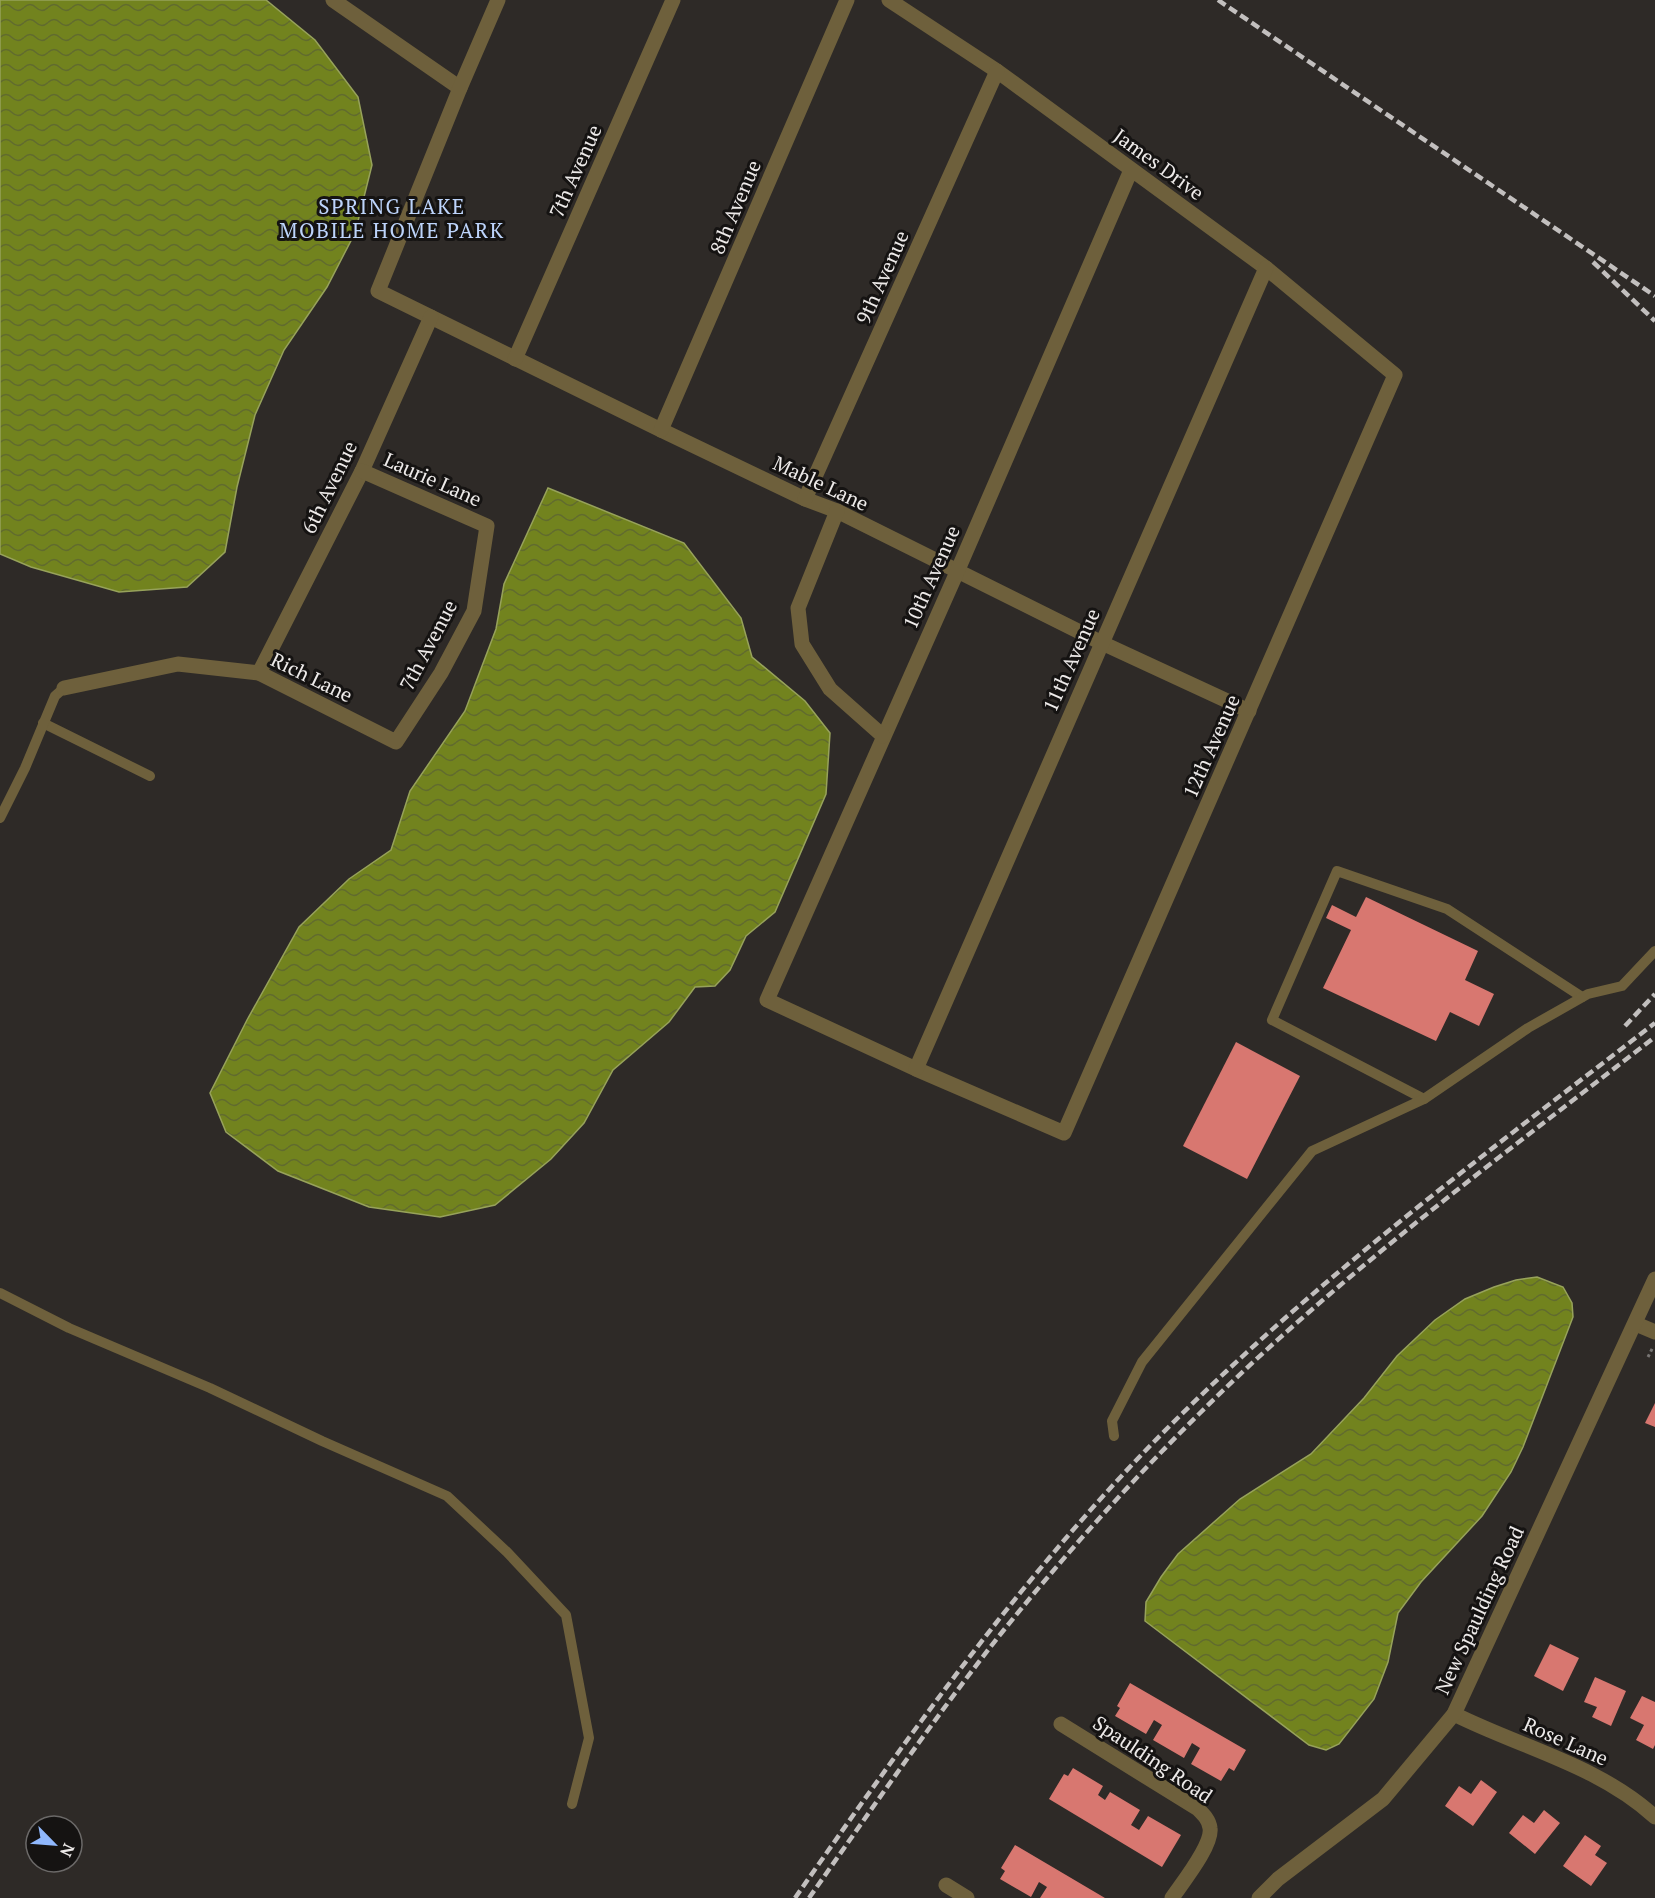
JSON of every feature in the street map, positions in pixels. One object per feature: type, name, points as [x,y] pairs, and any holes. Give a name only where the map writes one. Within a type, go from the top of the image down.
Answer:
[{"type":"street","points":[[333,0],[460,88],[498,0]]},
{"type":"street","name":"7th Avenue","points":[[514,359],[673,0]]},
{"type":"street","name":"8th Avenue","points":[[661,430],[847,0]]},
{"type":"street","name":"James Drive","points":[[889,0],[997,71],[1266,268],[1395,375]]},
{"type":"street","name":"9th Avenue","points":[[806,499],[997,71]]},
{"type":"street","name":"Mable Lane","points":[[460,88],[378,291],[661,430],[806,499],[837,511],[1102,643],[1249,711]]},
{"type":"street","name":"10th Avenue","points":[[916,1069],[767,1000],[957,572],[1131,170]]},
{"type":"street","name":"11th Avenue","points":[[916,1069],[1266,268]]},
{"type":"street","name":"6th Avenue","points":[[259,673],[362,471],[431,317]]},
{"type":"street","name":"12th Avenue","points":[[916,1069],[1064,1133],[1395,375]]},
{"type":"street","name":"Laurie Lane","points":[[362,471],[487,526]]},
{"type":"street","points":[[837,511],[798,608],[802,644],[830,689],[883,736]]},
{"type":"street","name":"7th Avenue","points":[[396,742],[441,673],[474,611],[487,526]]},
{"type":"street","name":"Rich Lane","points":[[64,688],[178,663],[259,673],[396,742]]},
{"type":"street","name":"New Spaulding Road","points":[[1259,1898],[1278,1879],[1383,1799],[1454,1714],[1655,1279]]},
{"type":"street","points":[[1636,1324],[1655,1332]]},
{"type":"street","name":"Rose Lane","points":[[1454,1714],[1579,1767],[1612,1784],[1655,1817]]},
{"type":"street","name":"Spaulding Road","points":[[1061,1724],[1198,1809],[1207,1818],[1210,1830],[1208,1842],[1172,1898]]},
{"type":"street","points":[[946,1885],[967,1898]]},
{"type":"lane","points":[[0,818],[25,768],[55,696],[64,688]]},
{"type":"lane","points":[[43,723],[150,776]]},
{"type":"lane","points":[[1424,1099],[1272,1020],[1337,871],[1447,909],[1582,997]]},
{"type":"lane","points":[[1114,1436],[1112,1421],[1142,1362],[1312,1151],[1424,1099],[1528,1028],[1582,997],[1623,986],[1655,951]]},
{"type":"lane","points":[[0,1293],[69,1328],[210,1388],[447,1496],[507,1552],[566,1615],[589,1738],[572,1804]]},
{"type":"water","points":[[0,0],[266,0],[315,40],[358,97],[372,165],[355,233],[327,287],[284,350],[255,415],[237,487],[225,552],[187,587],[119,592],[31,567],[0,554]]},
{"type":"water","points":[[548,488],[684,543],[741,618],[752,657],[805,701],[830,733],[826,794],[775,912],[746,936],[730,970],[715,986],[695,987],[669,1022],[613,1070],[584,1123],[551,1159],[495,1205],[440,1217],[369,1207],[278,1171],[226,1132],[210,1093],[247,1020],[299,927],[349,879],[391,850],[410,791],[465,711],[496,629],[504,584]]},
{"type":"water","points":[[1537,1277],[1563,1287],[1572,1303],[1573,1317],[1523,1447],[1511,1472],[1482,1516],[1421,1582],[1398,1613],[1388,1662],[1374,1699],[1339,1744],[1326,1750],[1309,1745],[1145,1621],[1146,1602],[1178,1554],[1240,1499],[1311,1454],[1364,1398],[1397,1356],[1435,1320],[1465,1299],[1516,1280]]},
{"type":"building","points":[[1366,897],[1478,951],[1465,980],[1494,994],[1479,1026],[1450,1012],[1436,1041],[1323,988],[1351,930],[1326,918],[1332,905],[1356,917]]},
{"type":"building","points":[[1236,1042],[1300,1076],[1247,1179],[1183,1146]]},
{"type":"building","points":[[1655,1403],[1655,1427],[1645,1423]]},
{"type":"building","points":[[1550,1644],[1579,1658],[1563,1691],[1534,1676]]},
{"type":"building","points":[[1595,1677],[1626,1691],[1611,1726],[1592,1717],[1597,1707],[1584,1702]]},
{"type":"building","points":[[1130,1683],[1246,1750],[1234,1771],[1229,1768],[1221,1781],[1191,1764],[1200,1748],[1192,1743],[1184,1758],[1153,1740],[1162,1725],[1154,1720],[1146,1734],[1115,1716],[1120,1708],[1117,1706]]},
{"type":"building","points":[[1642,1696],[1655,1702],[1655,1745],[1653,1749],[1636,1740],[1644,1725],[1630,1718]]},
{"type":"building","points":[[1073,1768],[1103,1786],[1098,1795],[1105,1800],[1110,1792],[1140,1810],[1131,1825],[1139,1830],[1148,1816],[1181,1835],[1162,1867],[1049,1799],[1064,1774],[1068,1776]]},
{"type":"building","points":[[1481,1780],[1497,1792],[1473,1826],[1445,1806],[1459,1786],[1471,1794]]},
{"type":"building","points":[[1544,1810],[1560,1823],[1535,1854],[1509,1833],[1523,1815],[1534,1823]]},
{"type":"building","points":[[1585,1835],[1601,1846],[1595,1855],[1607,1863],[1591,1886],[1563,1866]]},
{"type":"building","points":[[1015,1845],[1105,1898],[1040,1898],[1047,1887],[1039,1882],[1031,1897],[1000,1879],[1005,1871],[1001,1868]]},
{"type":"railway","points":[[1218,0],[1655,296]]},
{"type":"railway","points":[[1593,262],[1655,321]]},
{"type":"railway","points":[[1625,1026],[1655,994]]},
{"type":"railway","points":[[795,1898],[877,1781],[962,1667],[1051,1555],[1147,1449],[1267,1334],[1329,1280],[1458,1175],[1655,1023]]},
{"type":"railway","points":[[809,1898],[926,1733],[999,1636],[1096,1522],[1173,1440],[1307,1313],[1421,1219],[1655,1037]]},
{"type":"district","name":"SPRING LAKE MOBILE HOME PARK","points":[[392,218]]}]
